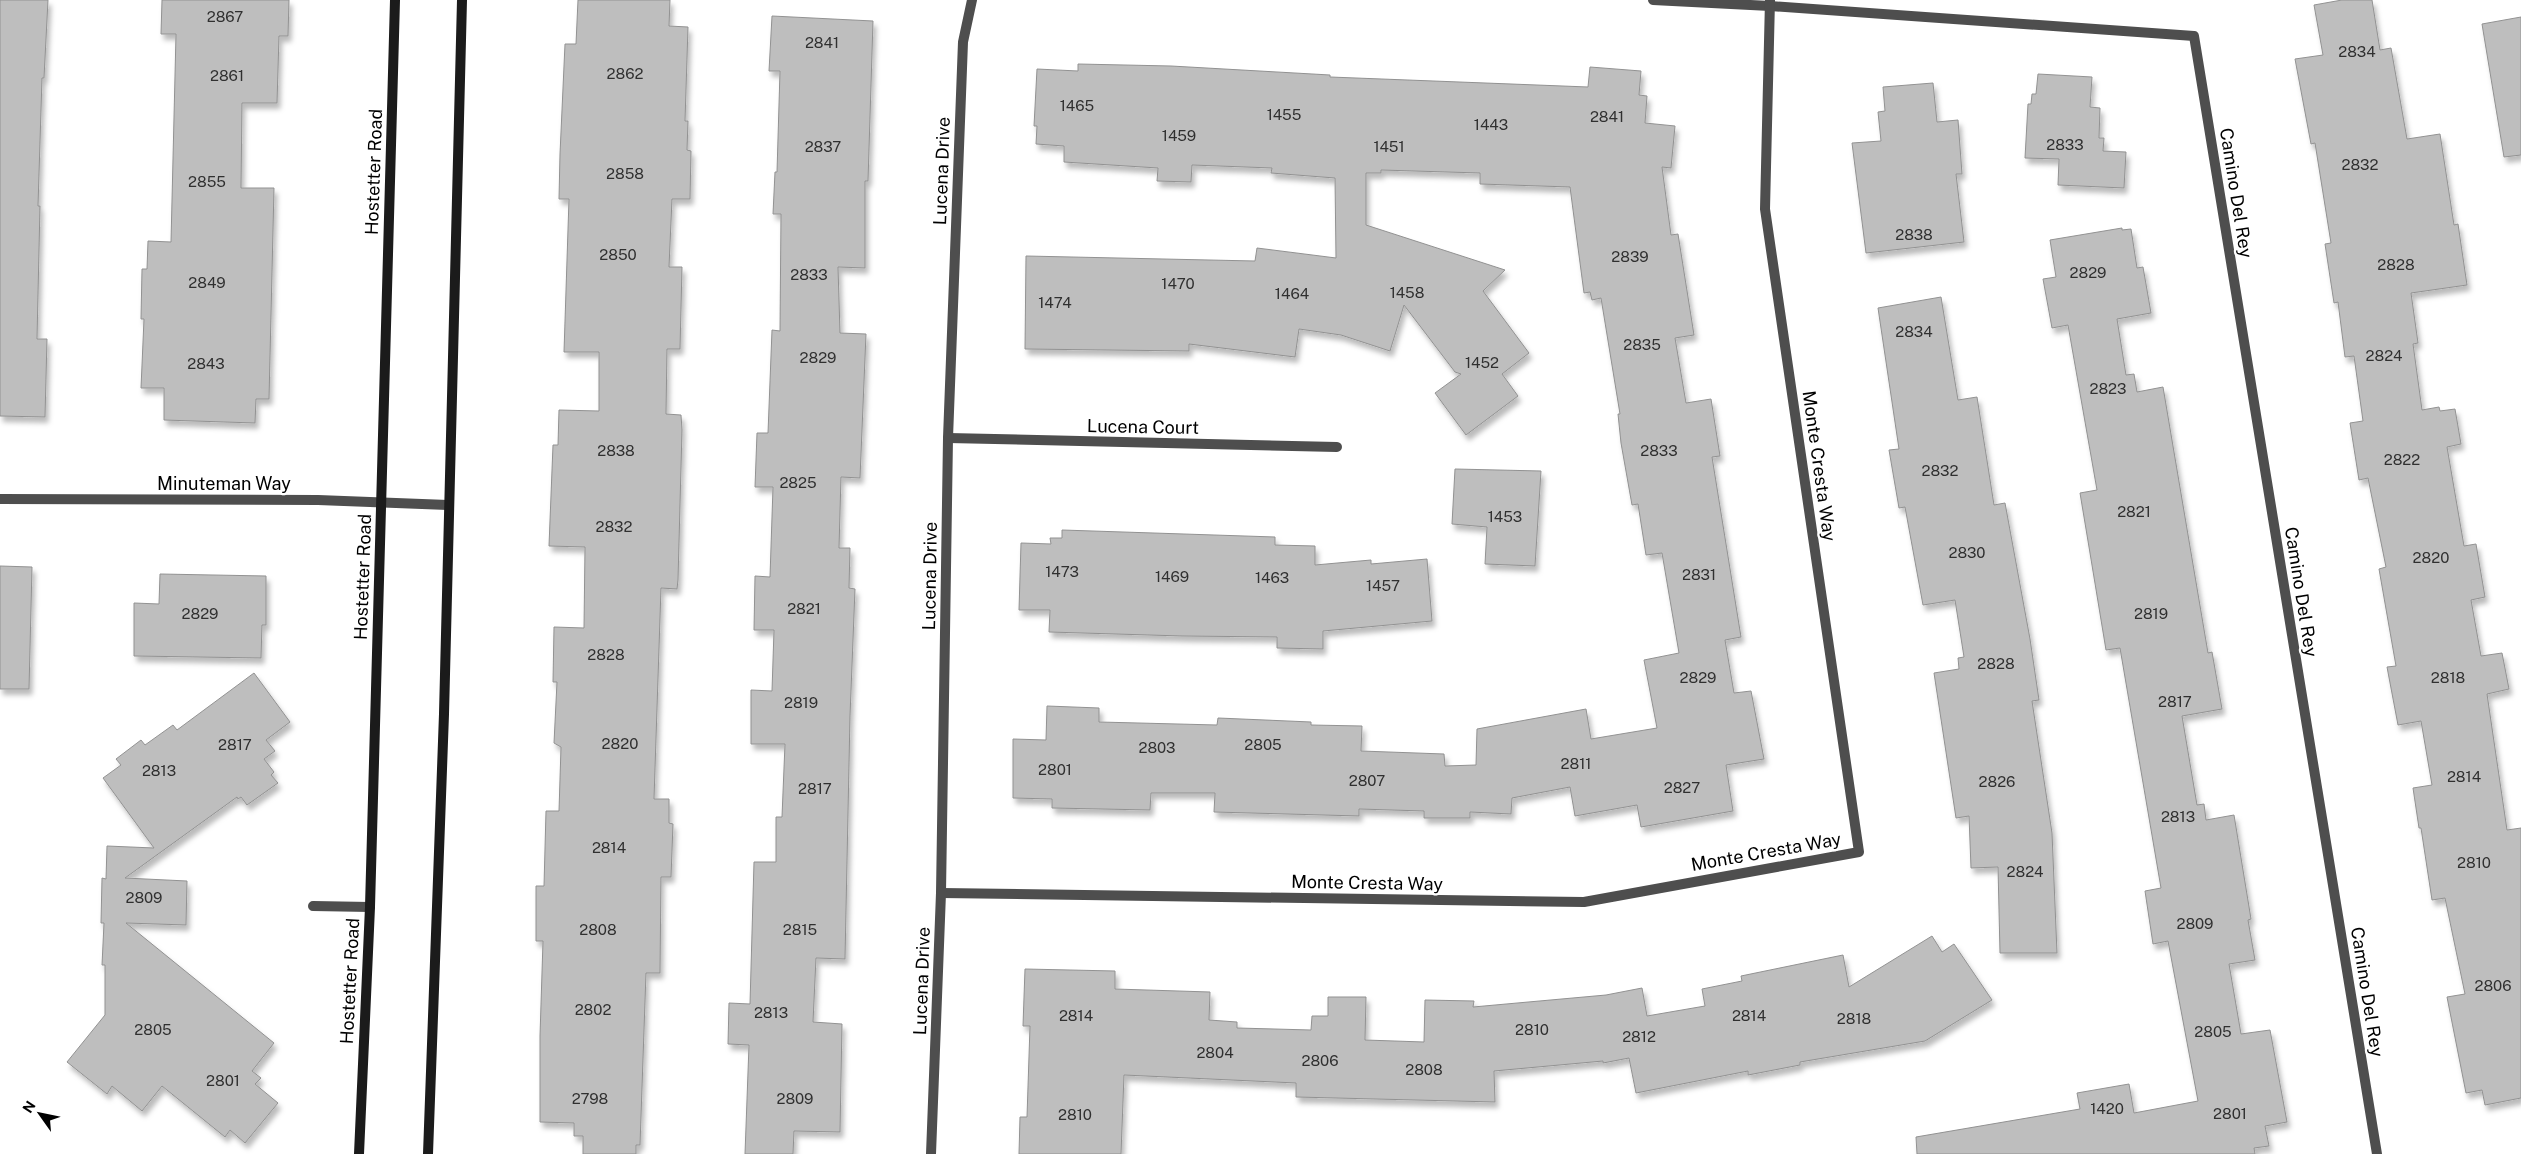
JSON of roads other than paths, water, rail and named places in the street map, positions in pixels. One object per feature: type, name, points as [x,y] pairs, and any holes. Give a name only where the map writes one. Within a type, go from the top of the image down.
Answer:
[{"type":"main road","name":"Hostetter Road","points":[[359,1154],[370,907],[395,0]]},
{"type":"main road","points":[[428,1154],[444,724],[462,0]]},
{"type":"street","name":"Lucena Drive","points":[[931,1154],[941,893],[948,438],[963,42],[972,0]]},
{"type":"street","points":[[1653,0],[1770,3]]},
{"type":"street","name":"Camino Del Rey","points":[[1770,3],[2194,36],[2377,1154]]},
{"type":"street","name":"Monte Cresta Way","points":[[941,893],[1584,902],[1859,852],[1765,208],[1770,3]]},
{"type":"street","name":"Lucena Court","points":[[948,438],[1337,447]]},
{"type":"street","name":"Minuteman Way","points":[[0,499],[318,500],[448,505]]},
{"type":"street","points":[[314,906],[370,907]]}]
